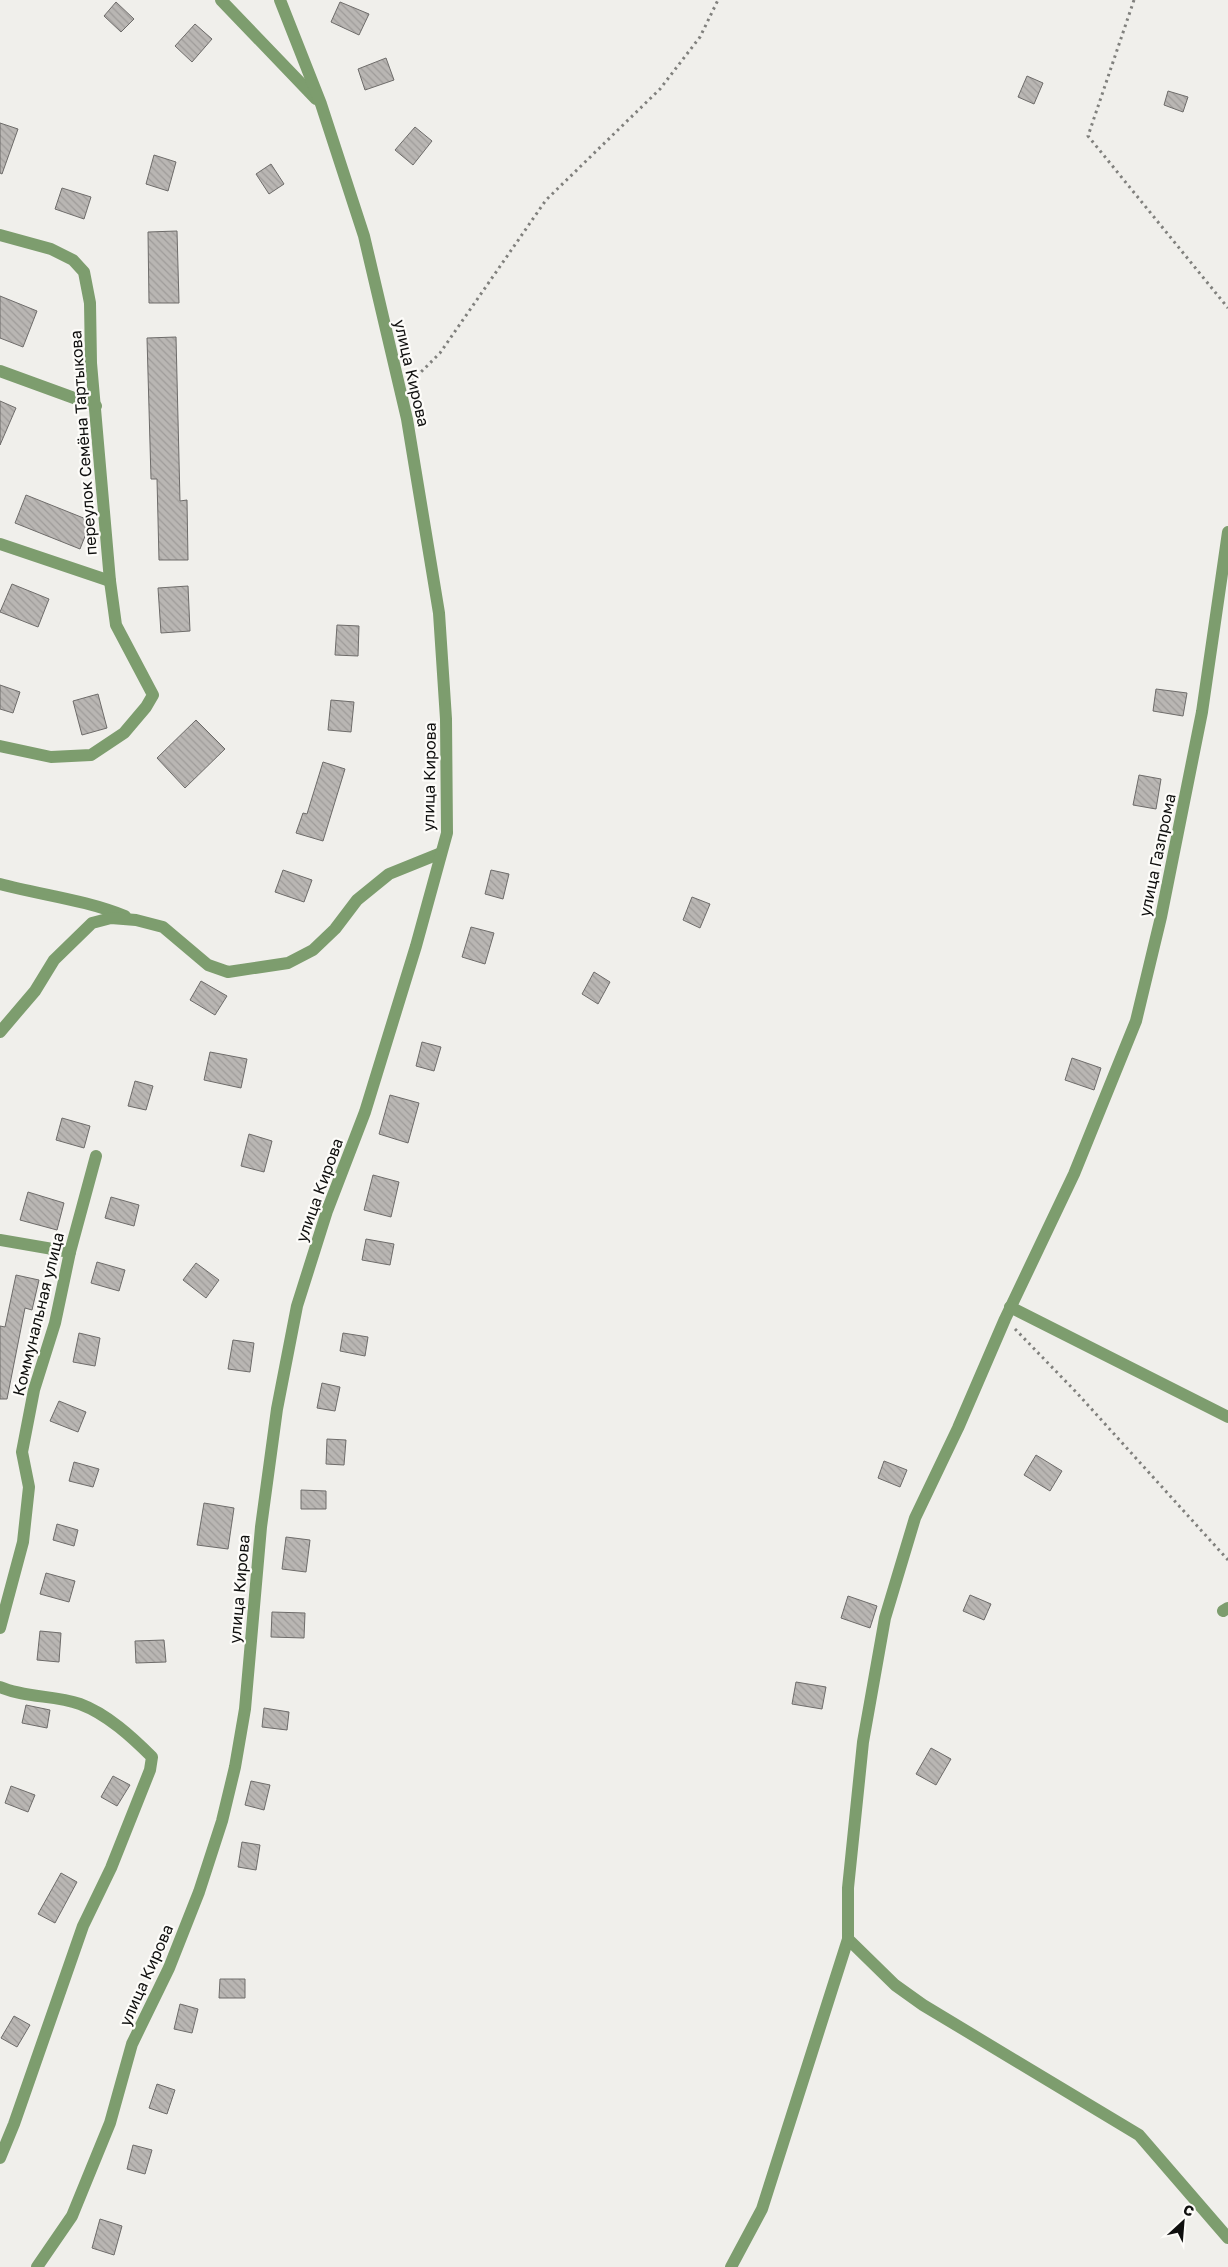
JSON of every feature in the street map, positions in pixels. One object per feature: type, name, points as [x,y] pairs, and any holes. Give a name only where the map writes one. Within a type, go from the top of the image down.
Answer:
[{"type":"street","points":[[221,0],[321,104]]},
{"type":"street","name":"улица Кирова","points":[[37,2267],[72,2216],[110,2123],[132,2044],[169,1968],[199,1892],[222,1821],[235,1767],[245,1708],[261,1527],[277,1409],[297,1306],[327,1211],[365,1112],[416,946],[447,833],[446,727],[439,612],[401,392],[364,236],[321,104],[280,0]]},
{"type":"street","name":"переулок Семёна Тартыкова","points":[[0,235],[51,249],[73,260],[84,272],[90,303],[91,362],[110,581],[116,626],[153,695],[146,707],[124,734],[90,755],[51,757],[0,746]]},
{"type":"street","points":[[0,371],[96,406]]},
{"type":"street","name":"улица Газпрома","points":[[731,2267],[762,2209],[848,1939],[848,1888],[863,1742],[885,1618],[915,1518],[958,1428],[1007,1313],[1074,1174],[1136,1021],[1161,917],[1202,712],[1228,532]]},
{"type":"street","points":[[0,544],[110,581]]},
{"type":"street","points":[[0,884],[65,900],[98,905],[136,920],[163,927],[208,965],[228,972],[288,963],[312,950],[335,929],[358,900],[389,874],[441,853]]},
{"type":"street","points":[[0,1032],[35,991],[54,960],[92,923],[112,918],[136,920]]},
{"type":"street","name":"Коммунальная улица","points":[[0,1628],[23,1542],[29,1487],[22,1452],[34,1390],[55,1323],[70,1252],[96,1156]]},
{"type":"street","points":[[0,1240],[70,1252]]},
{"type":"street","points":[[1007,1313],[1228,1417]]},
{"type":"street","points":[[0,1687],[12,1692],[80,1704],[106,1718],[152,1757],[150,1770],[111,1868],[82,1926],[14,2124],[0,2158]]},
{"type":"street","points":[[848,1939],[895,1985],[924,2005],[1140,2135],[1228,2238]]},
{"type":"path","points":[[401,392],[440,353],[546,200],[660,89],[700,37],[718,0]]},
{"type":"path","points":[[1134,0],[1088,136],[1228,308]]},
{"type":"path","points":[[1007,1313],[1228,1560]]},
{"type":"building","points":[[116,2],[134,19],[121,32],[104,16]]},
{"type":"building","points":[[340,2],[369,14],[359,35],[331,22]]},
{"type":"building","points":[[195,24],[212,39],[192,62],[175,46]]},
{"type":"building","points":[[386,58],[394,80],[365,90],[358,69]]},
{"type":"building","points":[[1027,76],[1043,83],[1034,104],[1018,97]]},
{"type":"building","points":[[1168,91],[1188,97],[1183,112],[1164,105]]},
{"type":"building","points":[[0,123],[18,129],[2,174],[0,173]]},
{"type":"building","points":[[415,127],[432,141],[413,165],[395,150]]},
{"type":"building","points":[[154,155],[176,162],[168,191],[146,184]]},
{"type":"building","points":[[271,164],[284,184],[269,194],[256,174]]},
{"type":"building","points":[[62,188],[91,197],[84,219],[55,209]]},
{"type":"building","points":[[177,231],[179,303],[149,303],[148,232]]},
{"type":"building","points":[[0,296],[37,311],[23,347],[0,338]]},
{"type":"building","points":[[176,337],[180,501],[187,500],[188,560],[159,560],[157,479],[151,479],[147,338]]},
{"type":"building","points":[[0,401],[16,408],[0,445]]},
{"type":"building","points":[[26,495],[91,521],[80,549],[15,523]]},
{"type":"building","points":[[12,584],[49,599],[38,627],[0,612]]},
{"type":"building","points":[[188,586],[190,631],[161,633],[158,588]]},
{"type":"building","points":[[337,625],[359,626],[358,656],[335,655]]},
{"type":"building","points":[[0,685],[20,692],[13,713],[0,709]]},
{"type":"building","points":[[1156,689],[1187,693],[1183,716],[1153,711]]},
{"type":"building","points":[[98,694],[107,728],[82,735],[73,701]]},
{"type":"building","points":[[331,700],[354,702],[351,732],[328,730]]},
{"type":"building","points":[[196,720],[225,749],[185,788],[157,758]]},
{"type":"building","points":[[323,762],[345,769],[323,841],[296,833],[303,813],[307,814]]},
{"type":"building","points":[[1139,775],[1161,779],[1156,809],[1133,805]]},
{"type":"building","points":[[283,870],[312,880],[304,902],[275,892]]},
{"type":"building","points":[[491,870],[509,874],[503,899],[485,894]]},
{"type":"building","points":[[692,897],[710,904],[700,928],[683,920]]},
{"type":"building","points":[[471,927],[494,933],[485,964],[462,957]]},
{"type":"building","points":[[594,972],[610,982],[598,1004],[582,994]]},
{"type":"building","points":[[201,981],[227,996],[215,1015],[190,1000]]},
{"type":"building","points":[[422,1042],[441,1047],[434,1071],[416,1066]]},
{"type":"building","points":[[210,1052],[247,1059],[241,1088],[204,1080]]},
{"type":"building","points":[[1072,1058],[1101,1068],[1094,1090],[1065,1080]]},
{"type":"building","points":[[135,1081],[153,1086],[146,1110],[128,1106]]},
{"type":"building","points":[[390,1095],[419,1103],[408,1143],[379,1134]]},
{"type":"building","points":[[62,1118],[90,1126],[84,1148],[56,1140]]},
{"type":"building","points":[[249,1134],[272,1141],[264,1172],[241,1166]]},
{"type":"building","points":[[373,1175],[399,1182],[391,1217],[364,1210]]},
{"type":"building","points":[[28,1192],[64,1203],[57,1230],[20,1220]]},
{"type":"building","points":[[111,1197],[139,1205],[134,1226],[105,1218]]},
{"type":"building","points":[[366,1239],[394,1244],[390,1265],[362,1260]]},
{"type":"building","points":[[97,1262],[125,1270],[119,1291],[91,1283]]},
{"type":"building","points":[[196,1263],[219,1280],[206,1298],[183,1280]]},
{"type":"building","points":[[16,1275],[39,1280],[32,1310],[25,1308],[7,1399],[0,1399],[0,1326],[5,1327]]},
{"type":"building","points":[[79,1333],[100,1338],[95,1366],[73,1362]]},
{"type":"building","points":[[343,1333],[368,1337],[365,1356],[340,1351]]},
{"type":"building","points":[[233,1340],[254,1343],[250,1372],[228,1369]]},
{"type":"building","points":[[322,1383],[340,1387],[335,1411],[317,1408]]},
{"type":"building","points":[[59,1401],[86,1412],[78,1432],[50,1421]]},
{"type":"building","points":[[327,1439],[346,1440],[344,1465],[326,1464]]},
{"type":"building","points":[[1036,1455],[1062,1471],[1050,1491],[1024,1475]]},
{"type":"building","points":[[884,1461],[907,1470],[900,1487],[878,1478]]},
{"type":"building","points":[[74,1462],[99,1469],[93,1487],[69,1481]]},
{"type":"building","points":[[301,1490],[326,1491],[326,1509],[301,1509]]},
{"type":"building","points":[[204,1503],[234,1508],[228,1549],[197,1545]]},
{"type":"building","points":[[57,1524],[78,1530],[74,1546],[53,1540]]},
{"type":"building","points":[[286,1537],[310,1540],[306,1572],[282,1569]]},
{"type":"building","points":[[46,1573],[75,1581],[69,1602],[40,1594]]},
{"type":"building","points":[[970,1595],[991,1604],[984,1620],[963,1611]]},
{"type":"building","points":[[848,1596],[877,1606],[870,1628],[841,1618]]},
{"type":"building","points":[[272,1612],[305,1613],[304,1638],[271,1637]]},
{"type":"building","points":[[40,1631],[61,1633],[59,1662],[37,1660]]},
{"type":"building","points":[[164,1640],[166,1662],[136,1663],[135,1641]]},
{"type":"building","points":[[796,1682],[826,1687],[822,1709],[792,1704]]},
{"type":"building","points":[[26,1705],[50,1710],[47,1728],[22,1723]]},
{"type":"building","points":[[264,1708],[289,1712],[287,1730],[262,1727]]},
{"type":"building","points":[[931,1748],[951,1759],[936,1785],[916,1774]]},
{"type":"building","points":[[113,1776],[130,1785],[117,1806],[101,1797]]},
{"type":"building","points":[[251,1781],[270,1785],[264,1810],[245,1805]]},
{"type":"building","points":[[11,1786],[35,1795],[28,1812],[5,1803]]},
{"type":"building","points":[[242,1842],[260,1845],[256,1870],[238,1867]]},
{"type":"building","points":[[61,1873],[77,1882],[55,1923],[38,1914]]},
{"type":"building","points":[[220,1979],[245,1979],[245,1998],[219,1998]]},
{"type":"building","points":[[180,2004],[198,2009],[192,2033],[174,2029]]},
{"type":"building","points":[[14,2016],[30,2025],[17,2047],[1,2038]]},
{"type":"building","points":[[157,2084],[175,2090],[167,2114],[149,2108]]},
{"type":"building","points":[[133,2145],[152,2150],[145,2174],[127,2169]]},
{"type":"building","points":[[100,2219],[122,2226],[114,2255],[92,2248]]}]
